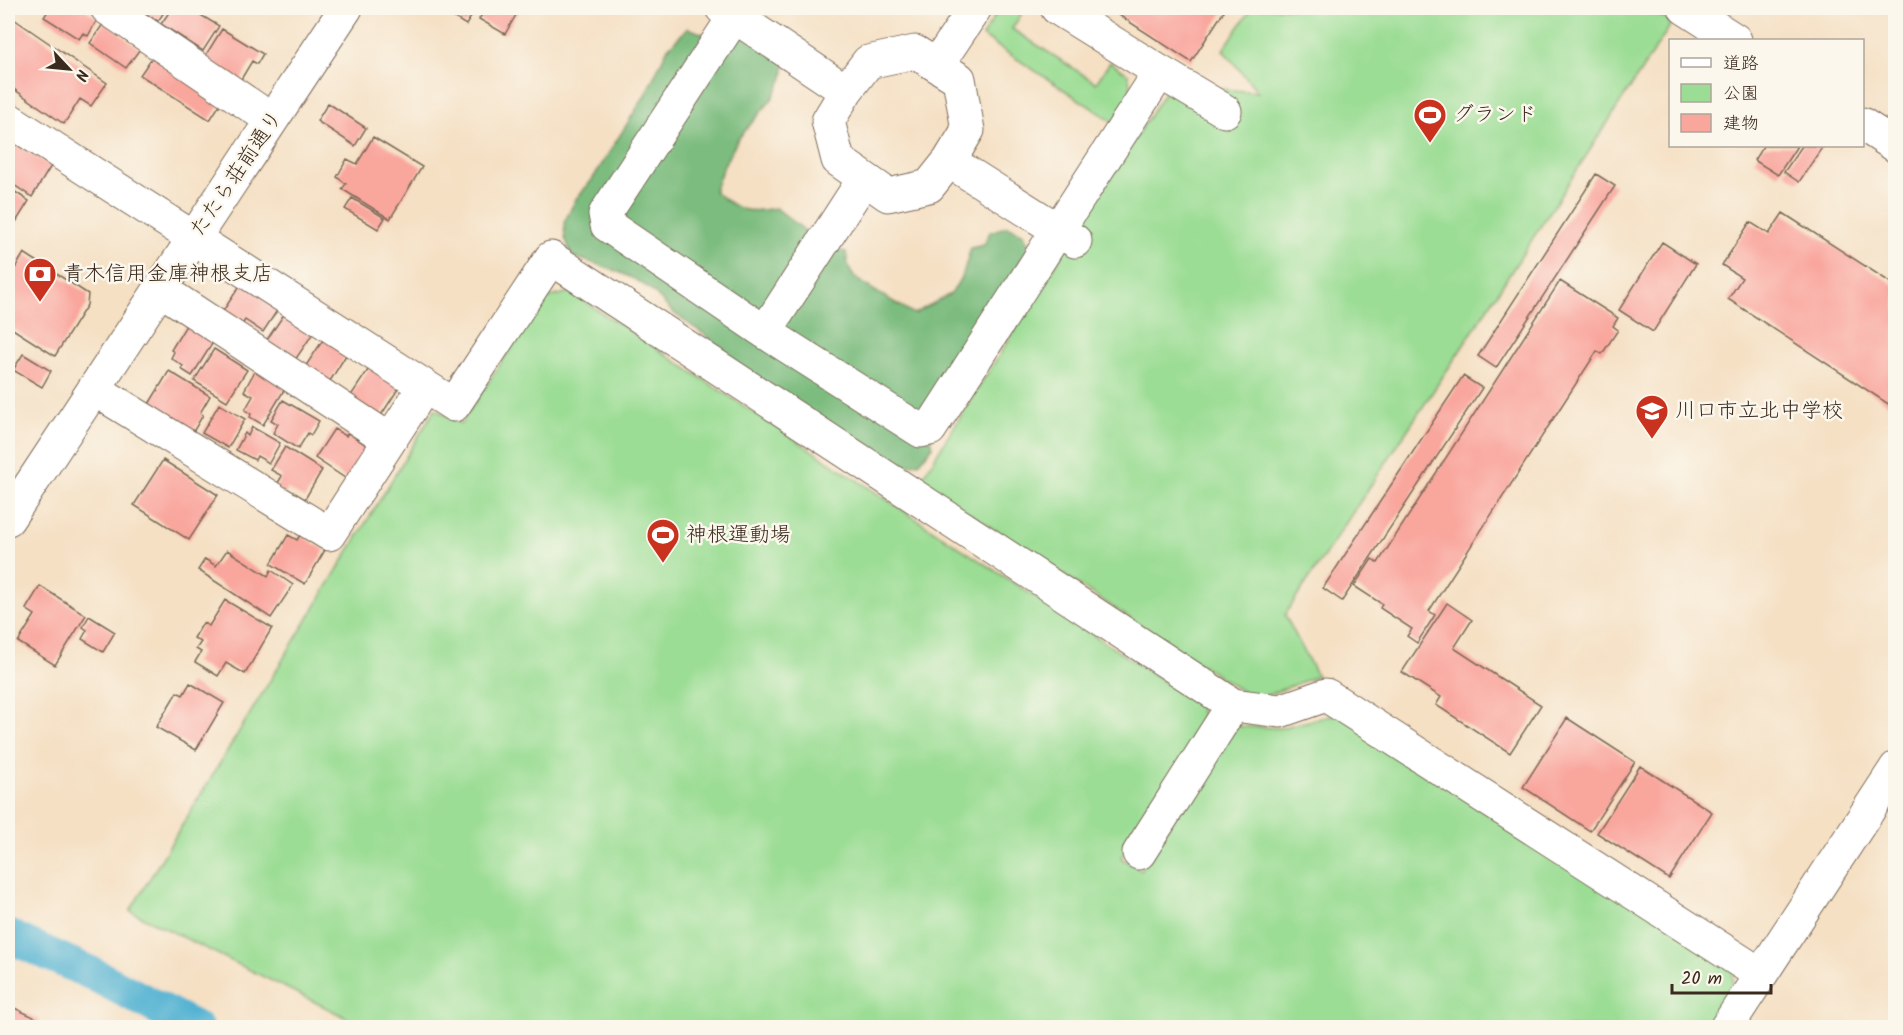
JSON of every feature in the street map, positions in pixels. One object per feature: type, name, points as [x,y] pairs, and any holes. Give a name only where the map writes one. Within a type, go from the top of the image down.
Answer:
[{"type":"street","points":[[107,8],[272,120]]},
{"type":"street","name":"たたら荘前通り","points":[[8,519],[346,8]]},
{"type":"street","points":[[938,65],[975,8]]},
{"type":"street","points":[[1057,8],[1225,111]]},
{"type":"street","points":[[1685,8],[1733,39]]},
{"type":"street","points":[[846,91],[732,10],[605,214],[607,225],[765,332],[921,431],[930,429],[1067,236],[1161,72]]},
{"type":"street","points":[[915,52],[959,79],[968,130],[949,161],[929,186],[888,195],[837,160],[828,121],[846,91],[868,62],[915,52]]},
{"type":"street","points":[[8,118],[454,405],[551,258],[1233,705],[1280,711],[1326,695],[1761,974]]},
{"type":"street","points":[[1864,125],[1896,146]]},
{"type":"street","points":[[949,161],[1067,236]]},
{"type":"street","points":[[765,332],[864,179]]},
{"type":"street","points":[[160,289],[390,440]]},
{"type":"street","points":[[94,389],[329,534],[424,386]]},
{"type":"street","points":[[1139,853],[1233,705]]},
{"type":"street","points":[[1726,1028],[1896,768]]},
{"type":"green space","points":[[1000,8],[1025,8],[1012,29],[1096,83],[1110,62],[1128,74],[1132,93],[1113,122],[982,36]]},
{"type":"green space","points":[[1252,8],[1648,8],[1672,23],[1467,340],[1285,615],[1317,676],[1255,700],[920,481],[1169,85],[1258,92],[1223,50]]},
{"type":"green space","points":[[688,28],[706,35],[745,35],[785,62],[783,78],[772,99],[738,139],[724,165],[714,191],[730,203],[749,210],[776,208],[809,234],[812,244],[846,252],[850,270],[858,280],[914,314],[952,293],[963,274],[971,248],[984,245],[990,232],[1008,226],[1024,234],[1030,249],[996,297],[985,308],[970,346],[953,360],[952,377],[921,408],[933,446],[920,462],[898,468],[729,363],[713,342],[674,313],[646,286],[616,271],[572,256],[565,238],[564,223],[576,199],[592,180],[644,97],[668,48]]},
{"type":"green space","name":"神根運動場","points":[[570,292],[1197,703],[1206,723],[1121,858],[1140,870],[1234,726],[1280,728],[1338,714],[1733,962],[1733,995],[1712,1028],[362,1027],[130,911],[435,409],[461,424],[543,299]]},
{"type":"building","points":[[50,8],[83,8],[98,18],[88,36],[83,33],[79,39],[44,17]]},
{"type":"building","points":[[136,8],[167,8],[158,21]]},
{"type":"building","points":[[172,8],[189,8],[219,26],[203,51],[161,24]]},
{"type":"building","points":[[438,8],[470,8],[475,10],[466,25]]},
{"type":"building","points":[[486,8],[520,8],[505,34],[479,19]]},
{"type":"building","points":[[1108,8],[1226,8],[1191,62]]},
{"type":"building","points":[[8,15],[107,83],[91,106],[80,99],[64,124],[8,85]]},
{"type":"building","points":[[105,21],[140,49],[126,68],[90,43]]},
{"type":"building","points":[[222,29],[263,54],[257,64],[252,61],[240,81],[204,58]]},
{"type":"building","points":[[155,53],[224,98],[210,120],[140,75]]},
{"type":"building","points":[[328,103],[366,128],[355,146],[317,121]]},
{"type":"building","points":[[373,137],[422,167],[390,219],[342,189],[346,184],[337,177],[347,159],[357,164]]},
{"type":"building","points":[[8,139],[51,166],[32,197],[8,181]]},
{"type":"building","points":[[1762,147],[1796,147],[1778,175],[1754,160]]},
{"type":"building","points":[[1801,147],[1822,147],[1799,182],[1784,172]]},
{"type":"building","points":[[1596,174],[1615,186],[1496,368],[1478,356]]},
{"type":"building","points":[[9,188],[29,201],[11,230],[8,228]]},
{"type":"building","points":[[352,198],[385,218],[378,229],[345,209]]},
{"type":"building","points":[[1783,213],[1896,286],[1896,409],[1728,299],[1742,278],[1722,265],[1750,222],[1769,234]]},
{"type":"building","points":[[1662,242],[1696,264],[1653,332],[1619,310]]},
{"type":"building","points":[[24,253],[88,294],[87,305],[55,356],[8,326],[8,280]]},
{"type":"building","points":[[243,281],[280,306],[263,332],[245,320],[242,325],[223,311]]},
{"type":"building","points":[[1560,281],[1618,318],[1613,326],[1618,330],[1602,354],[1597,351],[1429,611],[1435,615],[1417,643],[1407,636],[1412,629],[1380,608],[1382,604],[1354,586],[1372,559],[1378,563]]},
{"type":"building","points":[[287,310],[316,329],[295,360],[266,341]]},
{"type":"building","points":[[188,322],[215,339],[192,376],[181,369],[183,366],[171,358],[174,352],[171,350]]},
{"type":"building","points":[[325,337],[348,352],[327,386],[303,370]]},
{"type":"building","points":[[214,349],[247,370],[227,401],[194,381]]},
{"type":"building","points":[[23,354],[51,371],[42,387],[13,370]]},
{"type":"building","points":[[370,367],[400,386],[378,420],[348,400]]},
{"type":"building","points":[[256,369],[286,387],[263,425],[250,417],[251,414],[245,410],[253,396],[244,391]]},
{"type":"building","points":[[169,371],[210,396],[193,432],[149,404]]},
{"type":"building","points":[[1463,376],[1482,388],[1342,601],[1323,588]]},
{"type":"building","points":[[283,400],[319,421],[311,435],[308,433],[298,449],[273,433],[278,424],[271,420]]},
{"type":"building","points":[[219,404],[245,419],[228,448],[202,433]]},
{"type":"building","points":[[252,427],[280,443],[269,463],[257,456],[255,460],[236,450],[245,433],[248,436]]},
{"type":"building","points":[[334,429],[346,436],[348,433],[369,447],[348,480],[315,458]]},
{"type":"building","points":[[285,447],[322,470],[305,499],[288,489],[285,494],[275,488],[282,476],[271,470]]},
{"type":"building","points":[[163,460],[218,495],[189,540],[134,505]]},
{"type":"building","points":[[288,535],[297,540],[300,535],[325,550],[305,584],[271,564]]},
{"type":"building","points":[[227,550],[268,576],[271,570],[293,585],[271,618],[198,570],[205,559],[216,566]]},
{"type":"building","points":[[40,586],[86,615],[55,665],[18,642],[35,615],[26,609]]},
{"type":"building","points":[[225,600],[272,628],[245,674],[226,663],[218,676],[195,662],[201,652],[196,649],[201,642],[194,638],[203,623],[209,626]]},
{"type":"building","points":[[1447,603],[1472,620],[1454,648],[1541,705],[1510,753],[1436,705],[1441,697],[1402,672]]},
{"type":"building","points":[[89,616],[115,632],[103,652],[82,639],[87,630],[83,627]]},
{"type":"building","points":[[190,683],[224,703],[196,750],[156,727],[177,692],[183,695]]},
{"type":"building","points":[[1567,718],[1635,762],[1590,831],[1523,787]]},
{"type":"building","points":[[1640,766],[1712,812],[1669,879],[1597,833]]},
{"type":"building","points":[[8,1005],[38,1019],[43,1028],[8,1028]]},
{"type":"waterway","points":[[8,936],[93,974],[196,1028]]},
{"type":"place","name":"グランド","points":[[1430,144]]},
{"type":"place","name":"青木信用金庫神根支店","points":[[40,303]]},
{"type":"place","name":"川口市立北中学校","points":[[1652,440]]},
{"type":"place","name":"神根運動場","points":[[663,564]]}]
